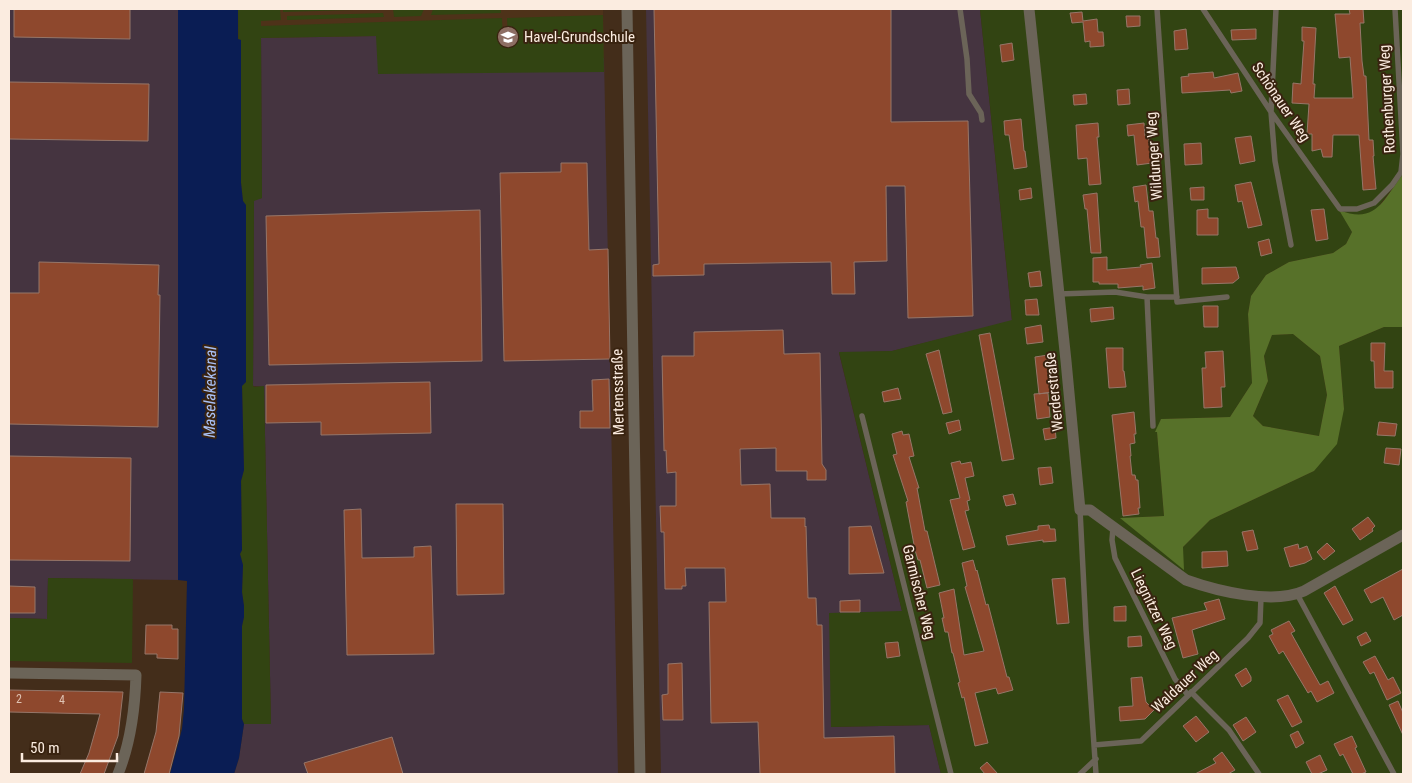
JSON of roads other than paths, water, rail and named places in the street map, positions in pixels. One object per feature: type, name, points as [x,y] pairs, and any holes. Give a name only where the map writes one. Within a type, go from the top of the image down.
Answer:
[{"type":"street","name":"Mertensstraße","points":[[627,9],[640,774]]},
{"type":"street","name":"Werderstraße","points":[[1029,9],[1060,294],[1080,510]]},
{"type":"street","points":[[1080,510],[1090,510],[1186,580],[1204,586],[1261,597],[1297,594],[1403,535]]},
{"type":"street","points":[[9,673],[136,675],[132,724],[128,745],[118,774]]},
{"type":"lane","points":[[960,9],[967,59],[969,94],[981,114],[982,120]]},
{"type":"lane","name":"Wildunger Weg","points":[[1157,9],[1177,300]]},
{"type":"lane","name":"Schönauer Weg","points":[[1203,9],[1271,112],[1340,209]]},
{"type":"lane","points":[[1276,9],[1271,112],[1275,160],[1291,245]]},
{"type":"lane","name":"Rothenburger Weg","points":[[1340,209],[1357,209],[1374,203],[1401,172],[1402,154],[1394,9]]},
{"type":"lane","points":[[1060,294],[1115,292],[1177,300],[1227,297]]},
{"type":"lane","points":[[1147,297],[1153,426]]},
{"type":"lane","name":"Garmischer Weg","points":[[862,416],[951,774]]},
{"type":"lane","name":"Werderstraße","points":[[1080,510],[1096,774]]},
{"type":"lane","name":"Liegnitzer Weg","points":[[1114,528],[1112,540],[1115,558],[1175,679],[1229,730],[1259,774]]},
{"type":"lane","points":[[1297,594],[1394,774]]},
{"type":"lane","name":"Waldauer Weg","points":[[1094,745],[1141,741],[1248,638],[1260,623],[1261,597]]},
{"type":"lane","points":[[1080,774],[1096,759]]},
{"type":"water","name":"Maselakekanal","points":[[178,9],[238,9],[238,39],[241,40],[241,183],[243,201],[246,205],[246,382],[242,386],[244,470],[241,481],[242,550],[240,554],[243,565],[242,592],[244,606],[242,626],[242,719],[244,724],[239,758],[234,774],[170,774],[182,729],[184,709],[187,581],[178,580]]},
{"type":"place","name":"Havel-Grundschule","points":[[508,37]]}]
